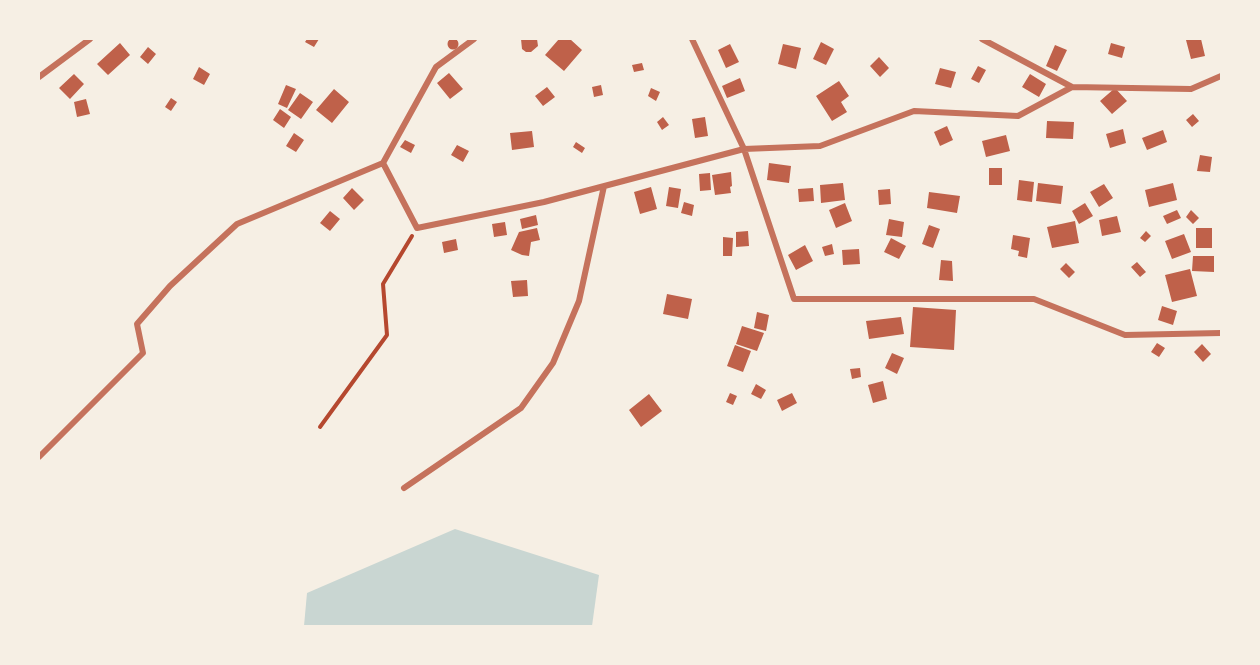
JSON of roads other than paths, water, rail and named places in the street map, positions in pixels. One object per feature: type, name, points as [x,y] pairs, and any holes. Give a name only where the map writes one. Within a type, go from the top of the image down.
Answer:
[{"type":"street","points":[[39,77],[90,39]]},
{"type":"street","points":[[39,457],[143,353],[137,324],[170,286],[237,224],[383,163],[436,67],[474,39]]},
{"type":"street","points":[[692,39],[744,149],[794,299],[1034,300],[1125,335],[1221,333]]},
{"type":"street","points":[[982,39],[1072,87],[1191,89],[1221,76]]},
{"type":"street","points":[[383,163],[417,228],[544,202],[744,149],[820,146],[914,111],[1018,116],[1072,87]]},
{"type":"street","points":[[404,488],[521,408],[553,363],[579,301],[604,186]]}]
